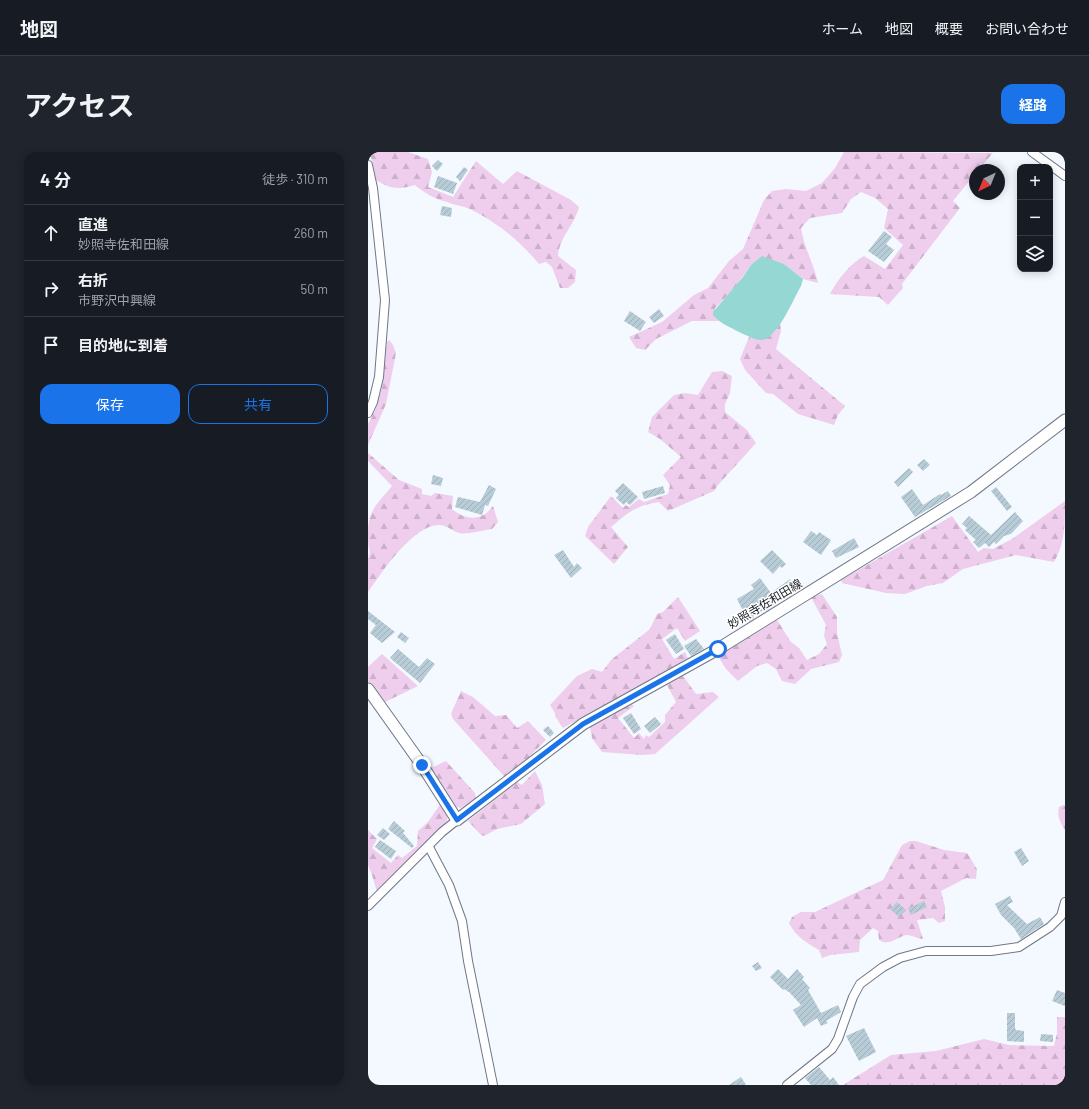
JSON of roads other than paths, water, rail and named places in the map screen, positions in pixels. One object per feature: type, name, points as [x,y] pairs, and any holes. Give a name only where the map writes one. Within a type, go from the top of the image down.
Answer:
[{"type":"main road","name":"妙照寺佐和田線","points":[[457,820],[583,724],[718,649],[971,492],[1065,420]]},
{"type":"main road","points":[[368,690],[422,765],[457,820]]},
{"type":"street","points":[[1032,152],[1065,176]]},
{"type":"street","points":[[368,165],[373,188],[385,300],[379,377],[373,402],[368,413]]},
{"type":"street","points":[[368,906],[429,847],[442,832],[457,820]]},
{"type":"street","points":[[429,847],[448,885],[462,921],[468,960],[493,1085]]},
{"type":"street","points":[[787,1085],[832,1049],[838,1039],[853,997],[860,984],[884,967],[900,958],[926,952],[990,951],[1019,947],[1050,927],[1061,916],[1065,902]]}]
